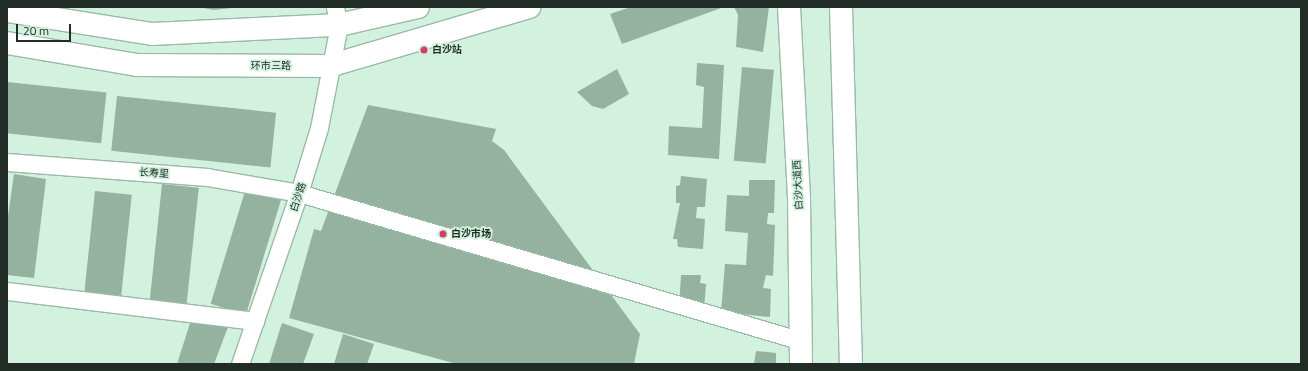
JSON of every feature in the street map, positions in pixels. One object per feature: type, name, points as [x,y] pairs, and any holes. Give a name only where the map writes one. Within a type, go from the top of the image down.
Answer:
[{"type":"main road","points":[[7,11],[152,34],[418,7]]},
{"type":"main road","name":"环市三路","points":[[7,43],[137,65],[329,66],[529,7]]},
{"type":"main road","points":[[841,7],[851,364]]},
{"type":"main road","points":[[841,31],[849,7]]},
{"type":"main road","name":"白沙大道西","points":[[786,10],[799,198],[802,341],[801,364]]},
{"type":"street","name":"白沙路","points":[[240,364],[299,193],[319,128],[337,16]]},
{"type":"street","name":"长寿里","points":[[7,162],[207,176],[299,193],[802,341]]},
{"type":"street","points":[[7,290],[255,321]]},
{"type":"building","points":[[198,7],[232,7],[232,8],[214,10]]},
{"type":"building","points":[[631,7],[724,7],[622,44],[610,14]]},
{"type":"building","points":[[734,7],[769,7],[763,52],[736,47],[738,15]]},
{"type":"building","points":[[697,63],[724,65],[719,159],[668,155],[669,126],[702,128],[704,87],[696,85]]},
{"type":"building","points":[[742,67],[774,70],[766,163],[734,161]]},
{"type":"building","points":[[617,69],[629,94],[603,109],[592,106],[577,92]]},
{"type":"building","points":[[7,82],[106,92],[101,143],[7,133]]},
{"type":"building","points":[[117,96],[276,113],[270,167],[111,151]]},
{"type":"building","name":"白沙市场","points":[[368,105],[496,129],[492,141],[504,150],[640,334],[634,364],[457,364],[289,318],[314,229],[321,231]]},
{"type":"building","points":[[14,174],[46,179],[34,278],[7,275],[7,223]]},
{"type":"building","points":[[681,176],[707,179],[705,207],[697,207],[696,218],[705,219],[703,249],[678,247],[677,239],[673,239],[680,203],[676,203],[676,186],[680,185]]},
{"type":"building","points":[[749,180],[775,180],[774,213],[768,213],[767,224],[775,225],[773,276],[766,275],[763,288],[771,289],[770,317],[721,312],[725,264],[746,265],[748,233],[725,231],[727,195],[749,196]]},
{"type":"building","points":[[162,184],[199,188],[186,310],[149,306]]},
{"type":"building","points":[[246,188],[281,199],[246,315],[211,304]]},
{"type":"building","points":[[95,191],[132,195],[121,302],[84,298]]},
{"type":"building","points":[[681,275],[701,275],[700,283],[706,284],[704,309],[679,308]]},
{"type":"building","points":[[192,317],[228,327],[214,364],[177,364]]},
{"type":"building","points":[[282,323],[314,334],[303,364],[269,364]]},
{"type":"building","points":[[343,334],[374,344],[367,364],[334,364]]},
{"type":"building","points":[[756,351],[776,353],[776,364],[754,364]]},
{"type":"place","name":"白沙站","points":[[424,50]]},
{"type":"place","name":"白沙市场","points":[[443,234]]}]
